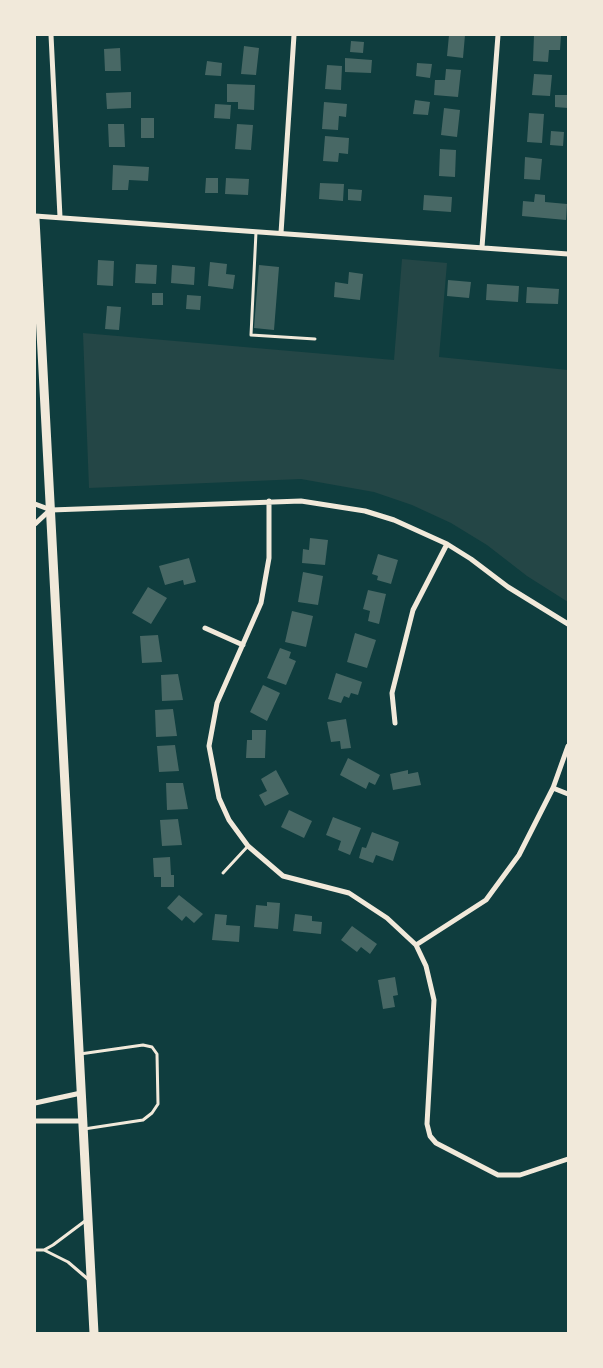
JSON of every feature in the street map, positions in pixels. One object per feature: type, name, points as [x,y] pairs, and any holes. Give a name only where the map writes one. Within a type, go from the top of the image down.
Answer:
[{"type":"main road","points":[[35,218],[94,1333]]},
{"type":"street","points":[[51,35],[60,218]]},
{"type":"street","points":[[281,233],[294,35]]},
{"type":"street","points":[[482,247],[498,35]]},
{"type":"street","points":[[35,218],[256,231],[568,254]]},
{"type":"street","points":[[270,501],[269,558],[261,603],[217,703],[209,746],[219,798],[229,820],[248,846],[283,876],[349,893],[387,918],[416,945],[426,966],[434,1000],[427,1108],[427,1124],[430,1136],[443,1147],[498,1176],[520,1175],[568,1159]]},
{"type":"street","points":[[35,504],[51,510],[301,501],[365,511],[394,520],[447,544],[532,604],[568,624]]},
{"type":"street","points":[[35,524],[51,510]]},
{"type":"street","points":[[395,723],[392,693],[413,610],[447,544]]},
{"type":"street","points":[[205,628],[243,645]]},
{"type":"street","points":[[416,945],[486,900],[519,855],[553,788],[568,746]]},
{"type":"street","points":[[553,788],[568,794]]},
{"type":"street","points":[[35,1102],[81,1093]]},
{"type":"street","points":[[35,1121],[83,1125]]},
{"type":"lane","points":[[256,231],[251,335],[315,339]]},
{"type":"lane","points":[[223,873],[248,846]]},
{"type":"lane","points":[[79,1054],[143,1044],[152,1047],[157,1054],[158,1104],[152,1113],[143,1120],[83,1125]]},
{"type":"lane","points":[[44,1250],[63,1240],[88,1220]]},
{"type":"lane","points":[[35,1250],[44,1250],[68,1262],[91,1281]]},
{"type":"shaded area","points":[[402,259],[447,263],[439,357],[568,370],[568,602],[527,576],[487,545],[451,523],[412,505],[374,492],[301,479],[89,488],[83,333],[394,360]]},
{"type":"building","points":[[449,35],[465,35],[463,58],[447,56]]},
{"type":"building","points":[[534,35],[561,35],[560,50],[549,50],[548,62],[533,61]]},
{"type":"building","points":[[351,41],[364,42],[363,53],[350,52]]},
{"type":"building","points":[[244,46],[259,48],[256,75],[241,74]]},
{"type":"building","points":[[120,48],[121,71],[105,71],[104,49]]},
{"type":"building","points":[[345,58],[372,60],[371,73],[345,72]]},
{"type":"building","points":[[207,61],[222,63],[221,76],[205,75]]},
{"type":"building","points":[[417,63],[432,64],[430,78],[416,76]]},
{"type":"building","points":[[327,65],[342,66],[341,90],[325,89]]},
{"type":"building","points":[[446,69],[461,70],[458,97],[434,95],[435,80],[445,80]]},
{"type":"building","points":[[534,74],[552,75],[550,96],[532,95]]},
{"type":"building","points":[[227,84],[255,85],[254,110],[238,109],[238,102],[227,102]]},
{"type":"building","points":[[131,92],[131,108],[107,109],[106,93]]},
{"type":"building","points":[[555,95],[568,95],[568,108],[555,107]]},
{"type":"building","points":[[415,100],[430,102],[428,115],[413,114]]},
{"type":"building","points":[[324,102],[347,104],[346,117],[339,116],[338,130],[322,129]]},
{"type":"building","points":[[215,104],[231,105],[230,119],[214,118]]},
{"type":"building","points":[[444,108],[460,110],[457,137],[441,135]]},
{"type":"building","points":[[529,113],[544,114],[542,143],[527,142]]},
{"type":"building","points":[[141,118],[154,118],[154,138],[141,138]]},
{"type":"building","points":[[108,124],[124,124],[125,147],[109,147]]},
{"type":"building","points":[[237,124],[253,125],[251,150],[235,149]]},
{"type":"building","points":[[551,131],[564,132],[563,146],[550,145]]},
{"type":"building","points":[[325,136],[349,138],[348,154],[339,153],[338,162],[323,161]]},
{"type":"building","points":[[440,149],[456,150],[455,177],[439,176]]},
{"type":"building","points":[[525,157],[542,159],[540,180],[524,179]]},
{"type":"building","points":[[113,165],[149,167],[148,181],[129,180],[128,190],[112,190]]},
{"type":"building","points":[[206,178],[218,178],[218,193],[205,193]]},
{"type":"building","points":[[226,178],[249,179],[248,195],[225,194]]},
{"type":"building","points":[[320,183],[344,184],[343,201],[319,199]]},
{"type":"building","points":[[348,189],[362,190],[361,201],[348,200]]},
{"type":"building","points":[[535,194],[545,195],[545,202],[567,204],[566,220],[522,216],[523,201],[534,202]]},
{"type":"building","points":[[424,195],[452,197],[451,212],[423,210]]},
{"type":"building","points":[[98,260],[114,261],[113,286],[97,285]]},
{"type":"building","points":[[210,262],[227,264],[226,274],[235,275],[233,289],[208,286]]},
{"type":"building","points":[[136,264],[157,265],[156,284],[135,283]]},
{"type":"building","points":[[172,265],[195,267],[194,285],[171,283]]},
{"type":"building","points":[[259,265],[279,267],[274,330],[254,328]]},
{"type":"building","points":[[349,272],[363,274],[360,300],[334,297],[335,282],[348,284]]},
{"type":"building","points":[[448,280],[471,282],[469,298],[447,296]]},
{"type":"building","points":[[487,284],[519,286],[518,302],[486,300]]},
{"type":"building","points":[[527,287],[559,289],[558,304],[526,303]]},
{"type":"building","points":[[152,293],[163,293],[163,305],[152,305]]},
{"type":"building","points":[[187,295],[201,296],[200,310],[186,309]]},
{"type":"building","points":[[107,306],[121,307],[119,330],[105,329]]},
{"type":"building","points":[[310,538],[328,540],[325,565],[302,563],[303,549],[309,550]]},
{"type":"building","points":[[378,554],[398,560],[391,584],[377,580],[378,576],[372,574]]},
{"type":"building","points":[[189,558],[196,582],[184,585],[183,580],[165,585],[159,566]]},
{"type":"building","points":[[303,572],[323,576],[318,605],[298,602]]},
{"type":"building","points":[[148,587],[167,598],[151,624],[132,613]]},
{"type":"building","points":[[368,590],[386,594],[379,624],[368,621],[370,611],[363,609]]},
{"type":"building","points":[[292,611],[313,616],[306,647],[285,642]]},
{"type":"building","points":[[355,633],[376,640],[367,668],[347,662]]},
{"type":"building","points":[[158,635],[162,662],[142,663],[140,636]]},
{"type":"building","points":[[280,648],[291,652],[289,658],[296,661],[286,685],[267,678]]},
{"type":"building","points":[[336,673],[362,682],[358,695],[351,693],[349,698],[344,696],[341,703],[328,699]]},
{"type":"building","points":[[178,674],[183,700],[162,701],[161,675]]},
{"type":"building","points":[[263,685],[280,693],[267,721],[250,712]]},
{"type":"building","points":[[173,709],[177,736],[156,737],[155,710]]},
{"type":"building","points":[[346,719],[351,748],[341,749],[340,741],[331,742],[327,722]]},
{"type":"building","points":[[252,730],[266,730],[265,758],[246,758],[247,740],[252,740]]},
{"type":"building","points":[[175,745],[179,771],[159,772],[157,746]]},
{"type":"building","points":[[348,758],[380,775],[375,785],[369,782],[366,789],[340,775]]},
{"type":"building","points":[[276,770],[289,794],[265,806],[259,795],[267,791],[261,779]]},
{"type":"building","points":[[408,770],[408,774],[418,772],[421,785],[393,790],[390,774]]},
{"type":"building","points":[[166,783],[183,783],[188,809],[167,810]]},
{"type":"building","points":[[289,810],[312,821],[304,838],[281,827]]},
{"type":"building","points":[[333,817],[361,828],[350,855],[338,850],[341,841],[326,835]]},
{"type":"building","points":[[178,819],[182,845],[162,846],[160,820]]},
{"type":"building","points":[[372,832],[399,842],[393,861],[376,855],[373,863],[359,858],[362,847],[366,848]]},
{"type":"building","points":[[170,857],[171,875],[174,875],[174,887],[161,887],[161,877],[154,877],[153,858]]},
{"type":"building","points":[[179,895],[203,914],[194,923],[186,916],[182,921],[167,908]]},
{"type":"building","points":[[267,902],[280,903],[278,929],[254,927],[256,905],[267,906]]},
{"type":"building","points":[[215,914],[227,915],[226,925],[240,926],[239,942],[212,940]]},
{"type":"building","points":[[295,914],[312,916],[312,921],[322,922],[321,934],[293,931]]},
{"type":"building","points":[[352,926],[377,944],[370,954],[361,947],[357,952],[341,940]]},
{"type":"building","points":[[395,977],[398,995],[393,996],[395,1007],[383,1009],[378,980]]}]
